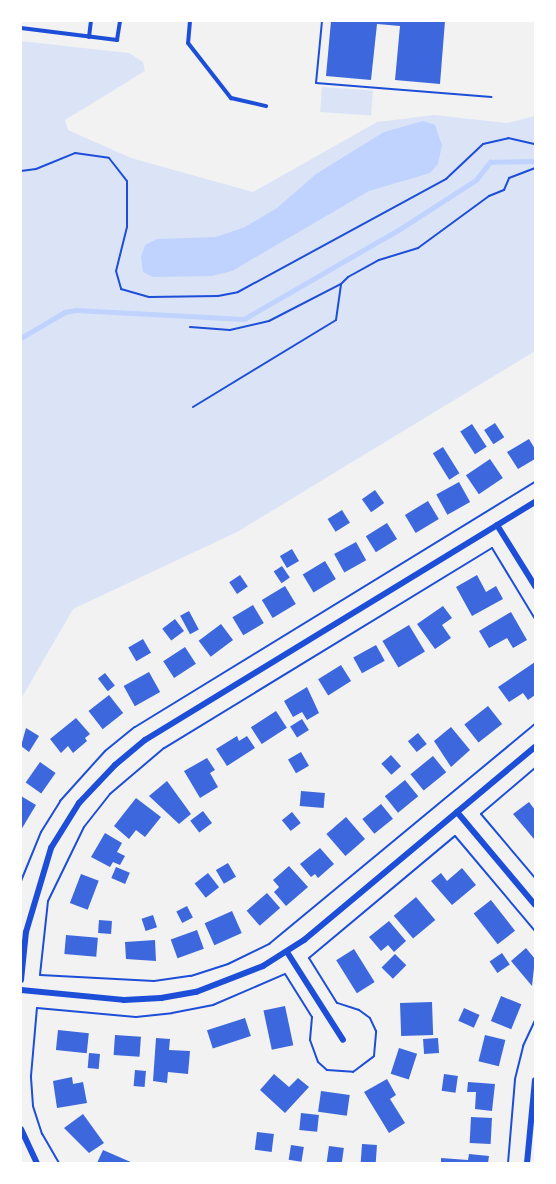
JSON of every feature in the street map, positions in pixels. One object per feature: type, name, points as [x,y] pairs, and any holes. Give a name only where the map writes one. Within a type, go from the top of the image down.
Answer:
[{"type":"street","points":[[21,980],[28,921],[51,848],[80,803],[115,765],[146,740],[535,501]]},
{"type":"street","points":[[497,525],[535,586]]},
{"type":"street","points":[[21,990],[124,1000],[161,998],[230,981],[287,952],[535,747]]},
{"type":"street","points":[[457,812],[535,905]]},
{"type":"street","points":[[287,952],[344,1040]]},
{"type":"street","points":[[527,1163],[535,1080]]},
{"type":"street","points":[[21,1130],[37,1163]]},
{"type":"lane","points":[[89,37],[91,21]]},
{"type":"lane","points":[[21,28],[117,40],[120,21]]},
{"type":"lane","points":[[190,21],[188,43],[231,98],[266,106]]},
{"type":"path","points":[[322,21],[316,83],[491,97]]},
{"type":"path","points":[[21,171],[36,169],[75,153],[109,158],[127,181],[127,227],[116,271],[120,289],[149,297],[218,296],[238,292],[446,179],[483,144],[508,138],[535,144]]},
{"type":"path","points":[[190,327],[230,330],[269,321],[342,284],[379,260],[418,248],[504,189],[509,178],[535,168]]},
{"type":"path","points":[[193,407],[336,320],[342,284]]},
{"type":"path","points":[[535,619],[492,549],[164,748],[110,794],[78,837],[48,901],[40,975],[154,981],[191,976],[228,964],[269,944],[535,724]]},
{"type":"path","points":[[535,768],[481,814],[535,878]]},
{"type":"path","points":[[59,1163],[42,1134],[33,1106],[31,1076],[37,1008],[136,1017],[172,1013],[213,1005],[285,974],[312,1017],[310,1040],[318,1062],[327,1070],[353,1072],[374,1056],[376,1031],[370,1018],[358,1010],[338,1003],[309,958],[455,836],[535,931]]},
{"type":"path","points":[[508,1163],[515,1080],[523,1046],[535,1020]]},
{"type":"shaded area","points":[[21,41],[129,53],[143,62],[145,71],[65,120],[68,130],[131,158],[253,192],[377,122],[434,115],[507,123],[535,116],[535,351],[237,532],[73,609],[21,699]]},
{"type":"shaded area","points":[[322,87],[373,91],[371,115],[320,112]]},
{"type":"water","points":[[423,121],[435,125],[442,145],[438,164],[430,173],[369,191],[232,271],[212,276],[153,277],[143,272],[141,257],[145,245],[157,239],[216,237],[245,227],[277,208],[316,174],[384,132]]},
{"type":"building","points":[[331,21],[445,21],[440,84],[395,80],[400,26],[377,24],[371,80],[326,76]]},
{"type":"building","points":[[495,423],[504,437],[493,444],[484,430]]},
{"type":"building","points":[[472,424],[487,447],[475,454],[460,432]]},
{"type":"building","points":[[529,439],[535,449],[535,459],[518,469],[507,452]]},
{"type":"building","points":[[443,447],[459,473],[449,480],[433,453]]},
{"type":"building","points":[[490,459],[503,478],[479,494],[466,475]]},
{"type":"building","points":[[459,482],[470,502],[447,515],[436,495]]},
{"type":"building","points":[[375,490],[384,503],[371,512],[362,499]]},
{"type":"building","points":[[428,501],[439,519],[416,533],[405,515]]},
{"type":"building","points":[[342,510],[350,523],[336,532],[328,519]]},
{"type":"building","points":[[387,523],[397,539],[376,552],[366,536]]},
{"type":"building","points":[[356,542],[366,560],[344,572],[334,554]]},
{"type":"building","points":[[292,549],[299,561],[287,568],[280,556]]},
{"type":"building","points":[[325,561],[336,579],[314,592],[303,574]]},
{"type":"building","points":[[282,566],[290,578],[282,583],[274,572]]},
{"type":"building","points":[[240,575],[248,587],[237,594],[229,582]]},
{"type":"building","points":[[477,575],[486,592],[496,586],[503,599],[472,616],[456,587]]},
{"type":"building","points":[[285,586],[296,604],[273,618],[262,600]]},
{"type":"building","points":[[253,605],[264,623],[243,635],[232,617]]},
{"type":"building","points":[[443,606],[452,618],[442,625],[451,638],[435,649],[417,624]]},
{"type":"building","points":[[189,611],[199,630],[190,634],[180,616]]},
{"type":"building","points":[[511,612],[527,640],[513,648],[507,638],[489,648],[479,631]]},
{"type":"building","points":[[175,619],[184,631],[171,641],[162,629]]},
{"type":"building","points":[[221,624],[233,640],[211,657],[199,641]]},
{"type":"building","points":[[409,625],[425,652],[398,668],[382,641]]},
{"type":"building","points":[[143,639],[151,653],[136,661],[128,648]]},
{"type":"building","points":[[376,645],[385,661],[362,673],[353,658]]},
{"type":"building","points":[[185,647],[196,664],[174,678],[163,661]]},
{"type":"building","points":[[535,662],[535,695],[528,700],[523,693],[509,702],[498,687]]},
{"type":"building","points":[[341,665],[351,681],[328,695],[318,679]]},
{"type":"building","points":[[149,672],[160,692],[135,706],[124,686]]},
{"type":"building","points":[[105,673],[115,686],[108,691],[98,679]]},
{"type":"building","points":[[307,687],[319,713],[307,720],[302,712],[293,717],[284,701]]},
{"type":"building","points":[[109,695],[123,713],[103,729],[89,711]]},
{"type":"building","points":[[488,706],[502,724],[479,743],[464,724]]},
{"type":"building","points":[[276,711],[287,728],[262,744],[251,727]]},
{"type":"building","points":[[76,718],[90,734],[85,738],[87,741],[73,753],[68,746],[61,753],[50,739]]},
{"type":"building","points":[[302,719],[309,730],[297,737],[290,726]]},
{"type":"building","points":[[451,727],[470,750],[451,767],[434,741]]},
{"type":"building","points":[[26,728],[39,736],[29,752],[21,746]]},
{"type":"building","points":[[418,733],[427,744],[417,752],[408,741]]},
{"type":"building","points":[[237,736],[239,741],[247,736],[255,748],[227,766],[216,749]]},
{"type":"building","points":[[301,752],[309,766],[296,773],[288,760]]},
{"type":"building","points":[[391,755],[401,766],[391,775],[381,764]]},
{"type":"building","points":[[433,756],[446,772],[424,791],[410,774]]},
{"type":"building","points":[[207,758],[215,770],[210,773],[218,787],[200,798],[184,771]]},
{"type":"building","points":[[40,762],[56,773],[41,793],[26,782]]},
{"type":"building","points":[[405,780],[418,796],[398,813],[385,796]]},
{"type":"building","points":[[167,781],[191,814],[179,824],[149,796]]},
{"type":"building","points":[[301,791],[325,793],[324,808],[300,806]]},
{"type":"building","points":[[21,796],[36,805],[21,830]]},
{"type":"building","points":[[136,798],[161,817],[145,837],[136,830],[129,839],[114,826]]},
{"type":"building","points":[[529,802],[535,810],[534,839],[513,814]]},
{"type":"building","points":[[381,804],[393,819],[374,834],[362,819]]},
{"type":"building","points":[[203,811],[212,823],[199,833],[190,821]]},
{"type":"building","points":[[292,812],[301,823],[291,831],[282,820]]},
{"type":"building","points":[[346,817],[365,839],[345,856],[326,834]]},
{"type":"building","points":[[105,833],[122,843],[117,852],[125,856],[120,865],[113,862],[110,867],[91,857]]},
{"type":"building","points":[[320,848],[334,864],[318,878],[315,874],[311,877],[300,864]]},
{"type":"building","points":[[228,863],[236,877],[224,884],[216,870]]},
{"type":"building","points":[[289,866],[308,887],[286,906],[274,892],[279,887],[273,880]]},
{"type":"building","points":[[116,867],[130,873],[125,884],[111,878]]},
{"type":"building","points":[[462,868],[476,885],[452,905],[431,881],[441,873],[447,881]]},
{"type":"building","points":[[208,873],[219,887],[206,898],[195,883]]},
{"type":"building","points":[[81,874],[99,881],[88,910],[70,903]]},
{"type":"building","points":[[267,893],[280,908],[260,926],[247,911]]},
{"type":"building","points":[[416,897],[435,920],[413,939],[394,916]]},
{"type":"building","points":[[491,900],[515,931],[498,944],[474,914]]},
{"type":"building","points":[[187,906],[193,918],[182,923],[176,911]]},
{"type":"building","points":[[232,911],[242,933],[214,945],[205,923]]},
{"type":"building","points":[[153,915],[157,927],[146,931],[142,919]]},
{"type":"building","points":[[99,920],[112,921],[111,934],[98,933]]},
{"type":"building","points":[[389,921],[406,941],[394,952],[388,945],[381,951],[369,937]]},
{"type":"building","points":[[197,930],[204,949],[178,958],[171,940]]},
{"type":"building","points":[[66,935],[98,938],[96,957],[64,954]]},
{"type":"building","points":[[155,940],[156,961],[126,959],[125,942]]},
{"type":"building","points":[[526,948],[535,959],[532,986],[511,961]]},
{"type":"building","points":[[354,949],[375,982],[357,993],[336,960]]},
{"type":"building","points":[[502,953],[510,965],[497,973],[490,961]]},
{"type":"building","points":[[395,954],[406,965],[393,979],[382,967]]},
{"type":"building","points":[[501,996],[521,1004],[511,1029],[491,1021]]},
{"type":"building","points":[[432,1002],[433,1035],[401,1036],[400,1003]]},
{"type":"building","points":[[285,1006],[293,1045],[272,1050],[263,1011]]},
{"type":"building","points":[[464,1008],[480,1015],[474,1028],[458,1021]]},
{"type":"building","points":[[245,1018],[251,1036],[213,1048],[207,1030]]},
{"type":"building","points":[[58,1030],[89,1033],[87,1053],[56,1050]]},
{"type":"building","points":[[115,1035],[141,1037],[140,1057],[114,1055]]},
{"type":"building","points":[[485,1035],[505,1040],[499,1066],[478,1061]]},
{"type":"building","points":[[156,1038],[170,1039],[169,1050],[190,1051],[188,1074],[168,1072],[167,1083],[153,1081]]},
{"type":"building","points":[[438,1038],[439,1053],[424,1054],[423,1039]]},
{"type":"building","points":[[399,1048],[417,1054],[409,1080],[391,1074]]},
{"type":"building","points":[[89,1053],[100,1054],[99,1069],[88,1068]]},
{"type":"building","points":[[135,1070],[146,1071],[145,1087],[134,1086]]},
{"type":"building","points":[[274,1074],[289,1087],[298,1078],[309,1087],[285,1113],[260,1090]]},
{"type":"building","points":[[444,1074],[458,1076],[455,1093],[442,1091]]},
{"type":"building","points":[[72,1077],[73,1084],[83,1082],[87,1103],[57,1108],[53,1081]]},
{"type":"building","points":[[387,1079],[396,1095],[390,1099],[405,1123],[389,1133],[364,1092]]},
{"type":"building","points":[[468,1082],[495,1084],[492,1111],[475,1109],[476,1092],[467,1092]]},
{"type":"building","points":[[321,1091],[350,1095],[347,1116],[318,1112]]},
{"type":"building","points":[[301,1113],[319,1115],[317,1132],[299,1130]]},
{"type":"building","points":[[83,1114],[104,1143],[89,1153],[64,1128]]},
{"type":"building","points":[[471,1117],[492,1118],[491,1144],[470,1143]]},
{"type":"building","points":[[257,1132],[274,1134],[272,1152],[255,1150]]},
{"type":"building","points":[[362,1144],[377,1145],[376,1163],[361,1163]]},
{"type":"building","points":[[291,1145],[304,1147],[301,1162],[289,1160]]},
{"type":"building","points":[[329,1146],[344,1148],[342,1163],[327,1163]]},
{"type":"building","points":[[103,1150],[133,1163],[97,1163]]},
{"type":"building","points":[[469,1154],[489,1156],[488,1163],[441,1163],[441,1158],[468,1160]]},
{"type":"waterway","points":[[21,338],[65,312],[76,310],[244,319],[400,229],[476,180],[490,162],[535,161]]}]
